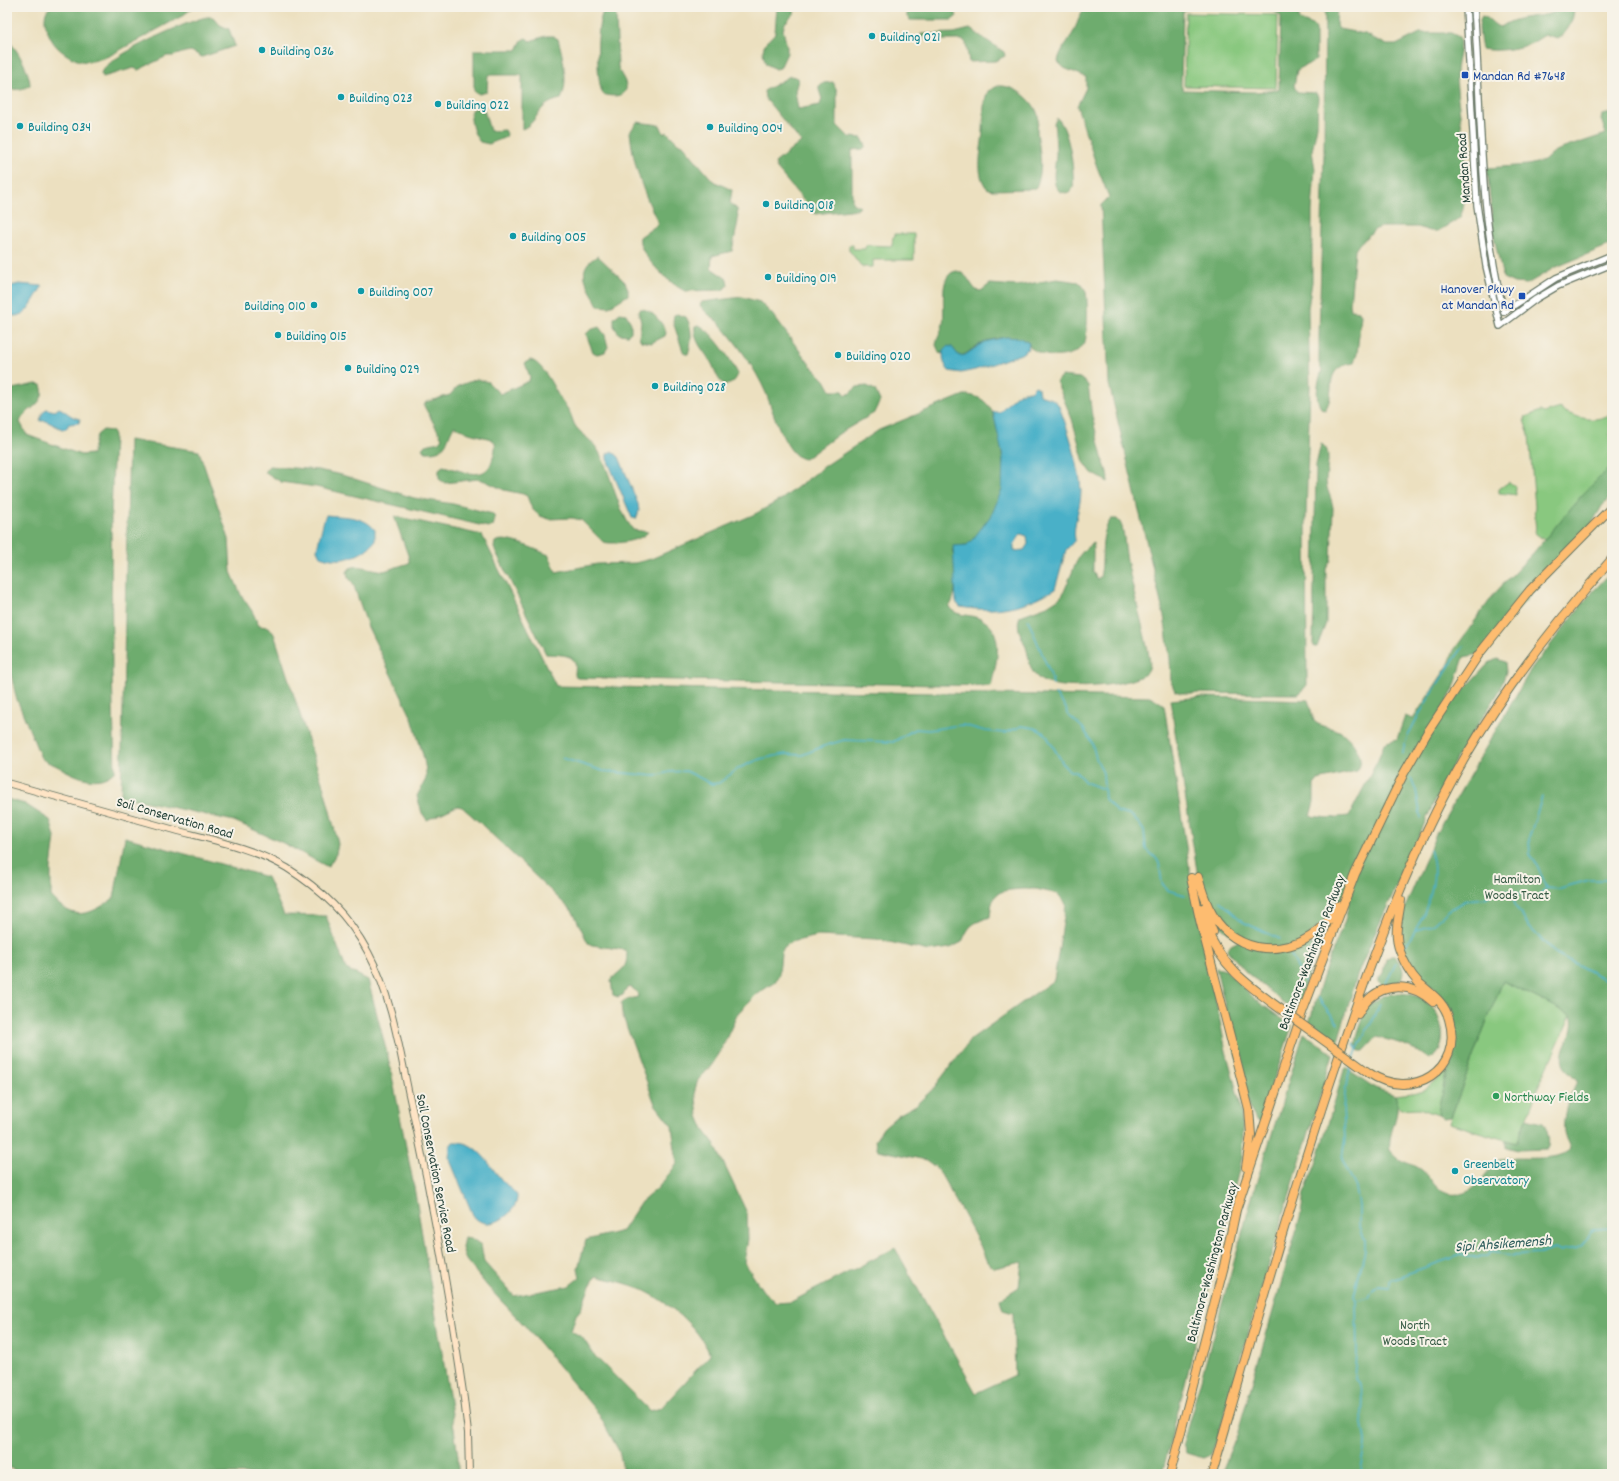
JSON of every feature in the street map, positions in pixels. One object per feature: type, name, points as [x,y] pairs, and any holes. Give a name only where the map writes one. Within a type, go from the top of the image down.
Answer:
[{"type":"highway","name":"Baltimore-Washington Parkway","points":[[1170,1474],[1224,1266],[1236,1210],[1303,1010],[1355,874],[1404,773],[1430,727],[1479,654],[1530,590],[1612,508]]},
{"type":"highway","points":[[1212,1474],[1299,1176],[1344,1041],[1366,978],[1429,826],[1492,714],[1543,641],[1612,559]]},
{"type":"highway","points":[[1194,878],[1209,910],[1227,933],[1248,944],[1275,948],[1292,946],[1305,941],[1325,927],[1355,874]]},
{"type":"highway","points":[[1194,878],[1212,929],[1225,952],[1249,986],[1368,1073],[1380,1080],[1395,1084],[1414,1085],[1431,1076],[1446,1058],[1451,1043],[1451,1025],[1446,1009],[1436,997],[1412,975],[1399,950],[1396,931],[1403,887]]},
{"type":"highway","points":[[1194,878],[1200,920],[1250,1122],[1250,1148],[1236,1210]]},
{"type":"highway","points":[[1344,1041],[1362,1005],[1376,993],[1390,988],[1405,988],[1414,989],[1426,996],[1437,1006],[1444,1020],[1446,1034],[1444,1050],[1438,1062],[1427,1072],[1412,1080],[1395,1084]]},
{"type":"main road","name":"Soil Conservation Road","points":[[7,783],[247,851],[285,867],[326,896]]},
{"type":"main road","name":"Soil Conservation Service Road","points":[[326,896],[355,930],[369,953],[383,987],[398,1044],[428,1177],[445,1277],[467,1426],[469,1474]]},
{"type":"street","name":"Mandan Road","points":[[1466,7],[1477,205],[1486,266],[1500,326],[1536,299],[1558,286],[1612,264]]},
{"type":"street","name":"Mandan Road","points":[[1474,7],[1484,200],[1493,264],[1504,312],[1556,278],[1612,255]]},
{"type":"green space","points":[[51,7],[194,7],[182,16],[109,56],[95,60],[81,61],[62,52],[48,33],[45,15],[47,10]]},
{"type":"green space","points":[[777,7],[795,7],[794,14],[785,23],[783,30],[787,53],[780,68],[776,69],[766,64],[763,50],[775,33]]},
{"type":"green space","points":[[907,7],[953,8],[957,16],[952,20],[910,20],[907,17]]},
{"type":"green space","points":[[1085,7],[1115,7],[1130,10],[1139,7],[1190,7],[1183,12],[1181,85],[1183,90],[1255,92],[1279,90],[1281,16],[1278,13],[1266,9],[1232,7],[1299,7],[1299,20],[1313,25],[1316,29],[1316,60],[1297,70],[1294,86],[1297,92],[1316,93],[1318,97],[1317,126],[1312,151],[1315,169],[1312,211],[1312,282],[1308,308],[1310,387],[1306,515],[1307,685],[1299,694],[1181,693],[1175,691],[1171,682],[1170,659],[1164,616],[1109,384],[1101,205],[1109,197],[1097,167],[1077,106],[1086,88],[1086,77],[1064,68],[1058,62],[1060,54],[1074,31],[1080,15]]},
{"type":"green space","points":[[1325,7],[1337,7],[1336,25],[1339,29],[1365,34],[1387,45],[1396,45],[1420,33],[1451,33],[1459,37],[1460,46],[1456,73],[1466,165],[1466,183],[1460,218],[1438,231],[1430,231],[1418,227],[1381,227],[1374,230],[1359,244],[1355,250],[1350,304],[1351,310],[1359,311],[1361,315],[1357,354],[1354,363],[1337,370],[1333,375],[1329,403],[1325,410],[1321,408],[1317,395],[1318,384],[1322,371],[1319,363],[1319,336],[1324,152]]},
{"type":"green space","points":[[1563,7],[1574,7],[1573,17],[1570,26],[1557,39],[1545,35],[1532,43],[1514,48],[1501,50],[1482,49],[1479,23],[1482,16],[1496,26],[1501,27],[1509,22],[1549,14]]},
{"type":"green space","points":[[605,10],[614,11],[616,15],[618,67],[626,85],[624,92],[618,96],[603,94],[599,78],[599,24]]},
{"type":"green space","points":[[1186,13],[1278,15],[1276,88],[1184,86]]},
{"type":"green space","points":[[207,17],[213,17],[220,25],[229,29],[235,46],[202,57],[191,51],[173,56],[167,56],[138,70],[134,68],[103,77],[101,73],[106,66],[132,49],[167,32]]},
{"type":"green space","points":[[970,29],[1004,52],[1005,56],[995,61],[969,62],[966,43],[963,40],[932,40],[921,37],[921,34],[954,33]]},
{"type":"green space","points":[[546,36],[553,36],[558,39],[562,53],[565,77],[563,93],[561,99],[546,105],[528,126],[522,129],[522,75],[488,75],[487,92],[479,94],[474,91],[474,50],[517,50],[522,40],[526,38],[530,41]]},
{"type":"green space","points":[[7,40],[19,54],[28,74],[30,85],[25,88],[7,89]]},
{"type":"green space","points":[[790,76],[796,77],[798,80],[795,91],[798,109],[820,105],[822,99],[819,86],[824,83],[833,82],[837,91],[837,125],[849,137],[862,138],[866,146],[863,149],[852,150],[852,203],[860,207],[858,209],[815,214],[777,169],[775,163],[801,142],[765,98],[764,91]]},
{"type":"green space","points":[[998,86],[1011,88],[1022,94],[1036,109],[1038,115],[1037,131],[1041,167],[1035,189],[988,189],[981,177],[980,162],[985,101],[988,91]]},
{"type":"green space","points":[[475,108],[484,110],[490,131],[505,130],[507,134],[506,137],[489,144],[480,142],[474,131],[471,119],[471,111]]},
{"type":"green space","points":[[1612,113],[1612,244],[1554,268],[1527,284],[1514,283],[1503,278],[1494,237],[1487,168],[1528,165],[1544,161],[1555,151],[1606,134],[1601,119],[1602,115]]},
{"type":"green space","points":[[1057,118],[1065,131],[1072,162],[1073,188],[1067,193],[1058,190],[1054,181],[1056,142],[1054,123]]},
{"type":"green space","points":[[637,122],[660,125],[664,134],[667,132],[678,143],[683,145],[713,181],[732,190],[730,203],[737,209],[738,221],[732,251],[712,256],[711,268],[727,279],[728,285],[723,290],[685,291],[679,288],[656,268],[643,251],[640,244],[640,237],[657,225],[658,222],[643,189],[631,144],[630,132]]},
{"type":"green space","points":[[895,234],[914,234],[914,260],[873,260],[873,267],[862,267],[849,250],[849,245],[853,245],[853,249],[865,249],[866,245],[892,246],[893,237],[895,237]]},
{"type":"green space","points":[[598,256],[625,282],[628,289],[628,295],[609,307],[598,306],[585,279],[584,273],[586,267],[590,261]]},
{"type":"green space","points":[[957,271],[966,277],[976,290],[981,291],[990,284],[1017,286],[1057,279],[1079,282],[1085,289],[1087,297],[1087,327],[1084,344],[1079,350],[1065,356],[1049,356],[1041,354],[1029,346],[1029,343],[1022,340],[1016,338],[1002,338],[988,341],[975,347],[966,354],[959,356],[952,347],[945,349],[944,352],[940,354],[936,345],[944,318],[945,285],[947,278],[951,273]]},
{"type":"green space","points":[[742,297],[760,302],[772,314],[811,366],[825,380],[831,391],[843,391],[846,395],[857,387],[867,386],[875,390],[880,401],[874,413],[840,433],[805,459],[798,457],[786,442],[762,384],[751,365],[727,332],[700,305],[702,302]]},
{"type":"green space","points":[[640,309],[644,309],[653,314],[660,321],[665,329],[665,336],[651,343],[641,341],[639,337],[641,322],[638,311]]},
{"type":"green space","points":[[620,313],[626,314],[631,323],[631,332],[628,335],[619,334],[614,326],[614,318]]},
{"type":"green space","points":[[677,314],[686,317],[690,326],[691,340],[688,354],[685,354],[683,351],[673,322],[674,315]]},
{"type":"green space","points":[[699,325],[716,340],[727,354],[735,368],[738,374],[732,383],[725,385],[717,376],[712,364],[696,337],[695,326]]},
{"type":"green space","points":[[599,327],[605,335],[608,347],[605,352],[597,354],[593,352],[586,334],[590,330]]},
{"type":"green space","points":[[530,360],[534,361],[542,369],[570,413],[576,427],[598,450],[622,512],[633,530],[648,532],[645,535],[627,542],[603,542],[581,520],[572,518],[549,519],[540,516],[532,509],[527,496],[523,494],[504,490],[478,479],[445,483],[439,479],[439,469],[443,466],[464,472],[484,472],[489,468],[492,461],[495,442],[491,439],[469,433],[454,426],[443,448],[433,452],[426,452],[422,449],[425,445],[439,442],[442,438],[424,406],[426,402],[450,395],[458,386],[477,379],[488,382],[500,394],[529,381],[530,377],[525,363]]},
{"type":"green space","points":[[1062,376],[1080,378],[1088,385],[1092,416],[1109,478],[1108,482],[1092,473],[1084,462],[1072,419],[1057,383],[1058,379]]},
{"type":"green space","points":[[36,384],[41,385],[42,392],[39,402],[26,413],[20,422],[27,435],[81,455],[92,454],[97,435],[103,430],[111,431],[114,435],[111,516],[112,672],[115,771],[101,779],[93,780],[78,776],[41,758],[16,697],[7,656],[7,390]]},
{"type":"green space","points":[[964,395],[975,396],[982,399],[990,408],[999,435],[1004,481],[998,505],[984,527],[967,545],[957,546],[952,550],[955,562],[956,579],[954,595],[949,607],[956,613],[983,620],[991,626],[995,634],[997,654],[991,686],[577,678],[575,675],[574,660],[563,655],[546,654],[494,548],[495,542],[500,540],[507,540],[529,547],[549,555],[556,572],[597,564],[635,563],[651,559],[755,514],[782,499],[825,466],[879,430]]},
{"type":"green space","points":[[1561,408],[1562,411],[1586,419],[1597,419],[1609,415],[1612,419],[1612,431],[1609,434],[1612,437],[1612,465],[1583,494],[1544,540],[1535,533],[1535,507],[1529,435],[1524,420],[1526,420],[1525,417],[1541,411],[1543,413]]},
{"type":"green space","points":[[129,440],[199,451],[229,539],[231,572],[241,595],[252,611],[259,626],[269,627],[274,634],[325,792],[338,844],[336,854],[328,867],[283,843],[234,821],[121,796]]},
{"type":"green space","points":[[1321,444],[1327,450],[1328,455],[1326,484],[1333,508],[1331,560],[1326,569],[1326,623],[1317,647],[1315,647],[1313,644],[1316,465]]},
{"type":"green space","points":[[1612,465],[1612,496],[1602,506],[1588,530],[1479,654],[1464,657],[1453,691],[1436,720],[1489,663],[1497,659],[1505,662],[1506,672],[1499,692],[1457,757],[1434,802],[1357,976],[1337,1044],[1309,1023],[1327,964],[1345,921],[1355,875],[1336,910],[1300,944],[1314,945],[1311,965],[1296,1013],[1246,972],[1227,950],[1231,945],[1239,941],[1222,928],[1198,877],[1170,700],[1202,697],[1308,700],[1314,721],[1320,725],[1338,730],[1350,739],[1357,750],[1360,761],[1360,766],[1357,771],[1318,780],[1314,785],[1314,802],[1310,816],[1329,818],[1349,816],[1378,760],[1384,743],[1397,739],[1405,716],[1413,719],[1449,664],[1454,650],[1495,593],[1534,552],[1583,494]]},
{"type":"green space","points":[[269,466],[318,470],[342,475],[414,498],[453,504],[493,514],[495,519],[493,526],[488,527],[316,487],[281,482],[265,472]]},
{"type":"green space","points":[[1509,482],[1515,486],[1516,495],[1499,493],[1499,489]]},
{"type":"green space","points":[[394,516],[482,535],[556,686],[1152,697],[1164,705],[1191,878],[1226,1051],[1240,1103],[1243,1131],[1242,1158],[1162,1474],[624,1474],[619,1451],[598,1413],[525,1326],[488,1287],[466,1260],[462,1248],[464,1237],[471,1238],[481,1245],[484,1262],[514,1296],[569,1286],[580,1277],[578,1268],[586,1240],[622,1231],[641,1202],[658,1188],[677,1164],[672,1126],[655,1104],[622,1014],[621,1003],[625,1000],[638,997],[637,992],[631,987],[627,988],[623,995],[618,997],[613,995],[611,980],[625,966],[627,953],[625,950],[592,945],[588,943],[573,912],[462,807],[457,806],[427,820],[422,813],[417,796],[426,779],[426,770],[412,718],[368,627],[353,583],[348,577],[347,572],[350,568],[357,566],[384,571],[409,563],[409,558]],"holes":[[[1036,889],[1058,894],[1066,904],[1054,980],[971,1039],[933,1089],[916,1105],[898,1115],[883,1128],[875,1141],[878,1150],[926,1160],[938,1169],[980,1245],[987,1262],[994,1268],[1022,1262],[1019,1287],[1000,1299],[1003,1310],[1013,1313],[1015,1375],[976,1393],[895,1248],[791,1302],[776,1303],[763,1291],[744,1262],[748,1239],[747,1213],[714,1143],[704,1130],[698,1116],[695,1089],[698,1080],[711,1066],[719,1054],[738,1013],[757,994],[775,982],[779,974],[781,953],[784,947],[791,942],[818,936],[876,939],[929,951],[950,948],[962,942],[967,931],[972,925],[990,917],[993,902],[998,894],[1008,890]],[[596,1276],[636,1287],[651,1294],[672,1308],[691,1325],[699,1335],[710,1355],[661,1408],[650,1411],[595,1356],[582,1337],[571,1331],[576,1315],[581,1309],[590,1286]]]},
{"type":"green space","points":[[1111,519],[1117,519],[1121,524],[1130,574],[1149,656],[1149,670],[1139,677],[1110,684],[1075,687],[1046,683],[1038,678],[1032,671],[1018,624],[1020,616],[1047,606],[1063,594],[1079,556],[1093,543],[1093,572],[1097,579],[1100,577],[1104,533]]},
{"type":"green space","name":"North Woods Tract","points":[[1612,571],[1612,1474],[1221,1474],[1237,1435],[1300,1218],[1304,1194],[1316,1164],[1344,1070],[1346,1068],[1375,1088],[1395,1095],[1397,1109],[1391,1136],[1390,1150],[1399,1159],[1423,1171],[1441,1191],[1446,1193],[1459,1194],[1472,1189],[1499,1159],[1547,1158],[1557,1156],[1570,1149],[1565,1137],[1564,1124],[1566,1108],[1571,1093],[1578,1082],[1565,1068],[1562,1060],[1572,1029],[1571,1015],[1503,981],[1478,1043],[1451,1117],[1443,1118],[1438,1115],[1442,1091],[1452,1054],[1455,1031],[1454,1020],[1444,1001],[1411,964],[1405,955],[1401,944],[1400,931],[1402,915],[1437,832],[1530,671],[1587,598]]},
{"type":"green space","points":[[7,799],[25,804],[50,820],[55,837],[51,868],[51,896],[67,910],[74,913],[81,914],[97,909],[114,898],[125,837],[267,877],[284,915],[326,916],[346,969],[368,980],[389,1061],[414,1187],[449,1394],[458,1456],[458,1474],[22,1474],[7,1466]]},
{"type":"green space","points":[[1394,956],[1401,965],[1403,971],[1402,978],[1400,981],[1382,985],[1379,982],[1379,978],[1383,973],[1386,959]]},
{"type":"green space","points":[[1216,968],[1226,970],[1253,998],[1292,1026],[1260,1121],[1256,1120],[1250,1109]]},
{"type":"green space","points":[[1503,981],[1571,1015],[1540,1083],[1517,1143],[1449,1123],[1478,1043]]},
{"type":"green space","points":[[1398,993],[1420,997],[1435,1011],[1442,1029],[1441,1047],[1436,1054],[1429,1059],[1416,1050],[1400,1043],[1377,1037],[1364,1051],[1359,1051],[1356,1043],[1357,1037],[1367,1006],[1384,995]]},
{"type":"green space","points":[[1304,1033],[1333,1054],[1274,1246],[1217,1440],[1210,1455],[1203,1458],[1186,1453],[1183,1443],[1255,1187]]},
{"type":"green space","points":[[1446,1072],[1438,1115],[1419,1108],[1402,1109],[1399,1107],[1395,1095],[1413,1093],[1426,1089]]},
{"type":"green space","points":[[1526,1119],[1543,1123],[1548,1136],[1549,1143],[1547,1149],[1518,1150],[1506,1147],[1506,1140],[1517,1143]]},
{"type":"water","points":[[19,284],[43,286],[29,308],[20,315],[14,316],[7,314],[7,287]]},
{"type":"water","points":[[1006,337],[1020,338],[1029,343],[1028,349],[1021,354],[975,370],[961,373],[949,371],[945,365],[943,355],[948,346],[952,347],[959,356],[965,355],[984,342]]},
{"type":"water","points":[[1035,386],[1038,387],[1039,395],[1052,399],[1058,404],[1066,424],[1076,459],[1081,491],[1074,534],[1075,540],[1066,550],[1055,589],[1032,600],[1009,607],[998,609],[973,609],[960,607],[956,602],[953,546],[967,545],[973,539],[992,514],[1002,489],[1003,457],[993,412],[999,412],[1020,393],[1030,391]],"holes":[[[1021,534],[1027,536],[1028,544],[1024,550],[1014,551],[1014,545]]]},
{"type":"water","points":[[59,408],[73,417],[80,419],[79,423],[69,424],[66,429],[62,429],[46,421],[40,421],[42,414],[46,409],[55,411]]},
{"type":"water","points":[[612,451],[619,457],[638,504],[639,511],[636,519],[632,518],[607,459],[607,454]]},
{"type":"water","points":[[326,515],[359,519],[365,522],[375,530],[375,541],[370,547],[350,558],[335,559],[320,556],[317,550]]},
{"type":"water","points":[[453,1142],[461,1142],[475,1149],[517,1195],[513,1209],[501,1220],[486,1223],[479,1221],[473,1215],[449,1158],[450,1146]]},
{"type":"waterway","points":[[1028,620],[1051,675],[1053,685]]},
{"type":"waterway","points":[[1403,754],[1410,732],[1418,716],[1438,683],[1464,646]]},
{"type":"waterway","points":[[1055,694],[1066,708],[1067,714],[1083,728],[1092,743],[1096,758],[1103,773],[1105,799],[1117,812],[1132,816],[1144,831],[1146,849],[1156,858],[1159,863],[1162,883],[1167,890],[1185,895]]},
{"type":"waterway","points":[[562,758],[603,771],[655,776],[669,772],[686,771],[712,784],[719,783],[739,768],[760,759],[785,754],[802,755],[844,740],[893,742],[915,729],[929,730],[963,725],[985,731],[1005,733],[1022,726],[1034,728],[1045,733],[1065,767],[1070,771],[1075,771],[1085,782],[1103,789]]},
{"type":"waterway","points":[[1411,778],[1416,790],[1421,818]]},
{"type":"waterway","points":[[1542,797],[1529,838],[1530,854],[1537,865],[1547,888]]},
{"type":"waterway","points":[[1405,946],[1418,925],[1429,900],[1434,875],[1430,850]]},
{"type":"waterway","points":[[1416,930],[1432,925],[1449,910],[1466,900],[1485,898],[1493,893],[1508,891],[1537,898],[1547,888],[1557,889],[1589,880],[1612,880]]},
{"type":"waterway","points":[[1511,892],[1516,907],[1530,928],[1555,953],[1612,983]]},
{"type":"waterway","points":[[1220,901],[1243,922],[1280,939]]},
{"type":"waterway","points":[[1291,955],[1305,982]]},
{"type":"waterway","points":[[1386,983],[1396,963]]},
{"type":"waterway","points":[[1318,998],[1338,1023]]},
{"type":"waterway","points":[[1357,1050],[1380,1004]]},
{"type":"waterway","points":[[1354,1043],[1357,1050],[1354,1058]]},
{"type":"waterway","points":[[1352,1064],[1347,1080],[1343,1108],[1345,1138],[1342,1159],[1356,1188],[1359,1206],[1359,1225],[1365,1240],[1365,1250],[1354,1296],[1356,1301],[1357,1354],[1355,1379],[1363,1396],[1362,1418],[1366,1443],[1361,1474]]},
{"type":"waterway","name":"Sipi Ahsikemensh","points":[[1356,1300],[1369,1297],[1372,1290],[1377,1287],[1390,1288],[1390,1280],[1392,1279],[1460,1255],[1468,1257],[1488,1256],[1491,1252],[1511,1255],[1540,1253],[1555,1248],[1561,1251],[1582,1246],[1593,1230],[1612,1228]]},
{"type":"place","name":"Building 021","points":[[872,36]]},
{"type":"place","name":"Building 036","points":[[262,50]]},
{"type":"place","name":"Mandan Rd #7648","points":[[1465,75]]},
{"type":"place","name":"Building 023","points":[[341,97]]},
{"type":"place","name":"Building 022","points":[[438,104]]},
{"type":"place","name":"Building 034","points":[[20,126]]},
{"type":"place","name":"Building 004","points":[[710,127]]},
{"type":"place","name":"Building 018","points":[[766,204]]},
{"type":"place","name":"Building 005","points":[[513,236]]},
{"type":"place","name":"Building 019","points":[[768,277]]},
{"type":"place","name":"Building 007","points":[[361,291]]},
{"type":"place","name":"Hanover Pkwy at Mandan Rd","points":[[1522,296]]},
{"type":"place","name":"Building 010","points":[[314,305]]},
{"type":"place","name":"Building 015","points":[[278,335]]},
{"type":"place","name":"Building 020","points":[[838,355]]},
{"type":"place","name":"Building 029","points":[[348,368]]},
{"type":"place","name":"Building 028","points":[[655,386]]},
{"type":"place","name":"Northway Fields","points":[[1496,1096]]},
{"type":"place","name":"Greenbelt Observatory","points":[[1455,1171]]},
{"type":"park label","name":"Hamilton Woods Tract","points":[[1517,886]]}]
